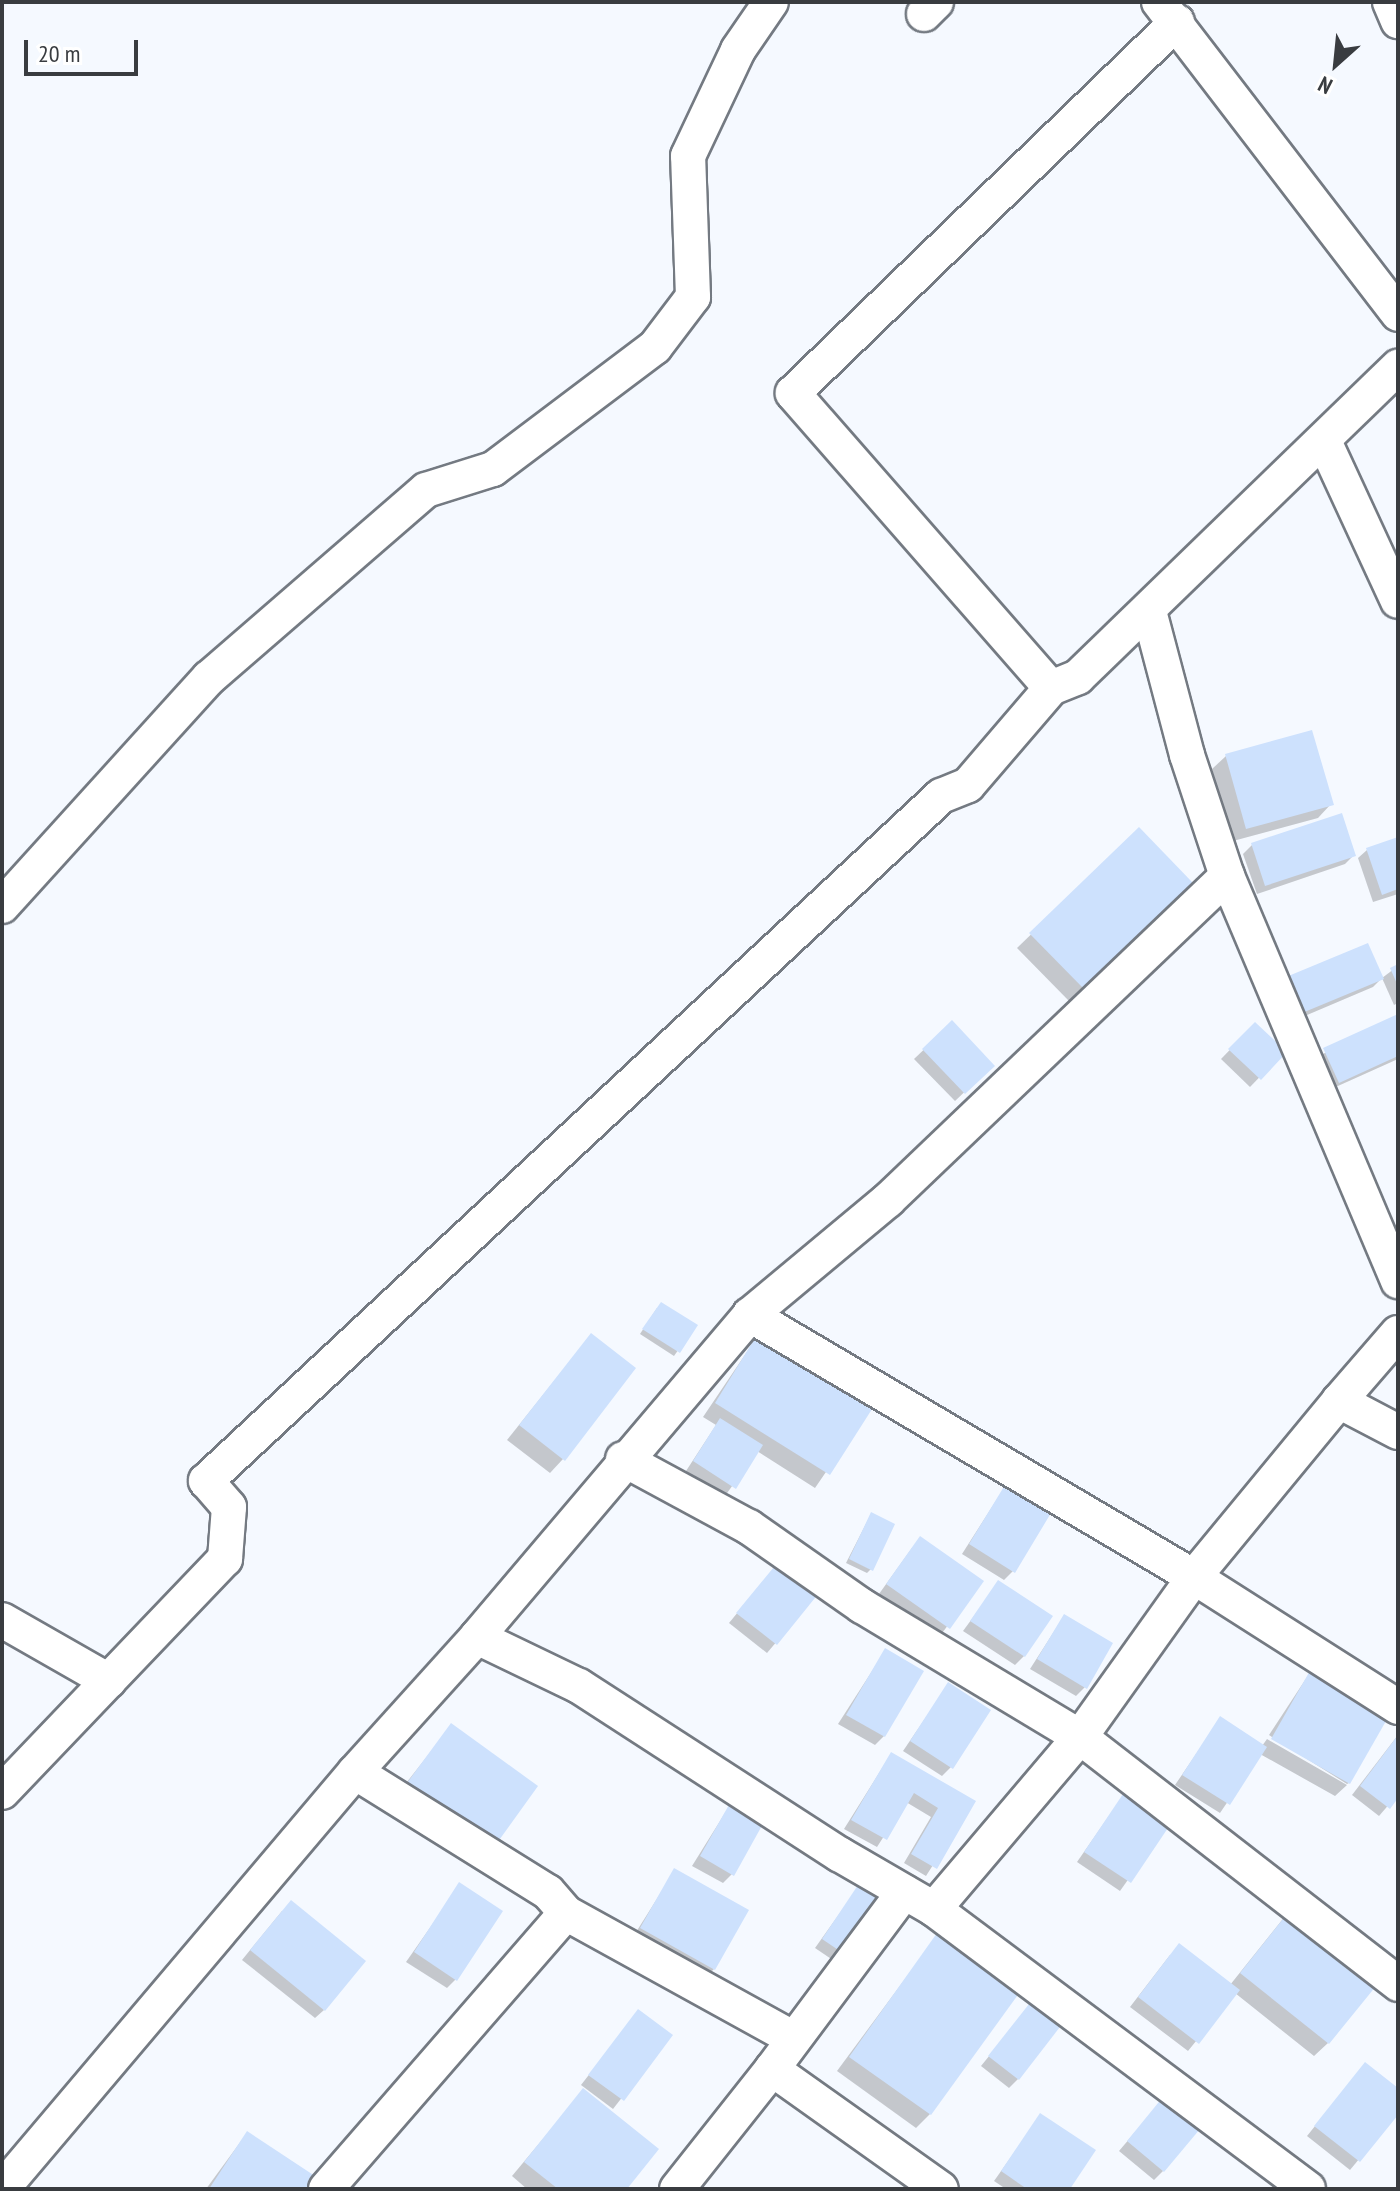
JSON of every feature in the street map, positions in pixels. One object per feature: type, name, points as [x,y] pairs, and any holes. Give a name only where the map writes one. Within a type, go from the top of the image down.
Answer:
[{"type":"street","points":[[2,906],[209,678],[426,490],[493,469],[655,347],[693,297],[688,156],[738,50],[771,2]]},
{"type":"street","points":[[1390,2],[1398,21]]},
{"type":"street","points":[[1051,688],[793,393],[1168,12],[1398,314]]},
{"type":"street","points":[[2,1792],[225,1559],[229,1507],[206,1481],[941,796],[968,785],[1051,688],[1078,677],[1398,367]]},
{"type":"street","points":[[1324,441],[1398,601]]},
{"type":"street","points":[[1149,611],[1187,755],[1227,876],[1398,1281]]},
{"type":"street","points":[[2,2189],[355,1772],[477,1637],[623,1459],[750,1315],[888,1200],[1227,876]]},
{"type":"street","points":[[750,1315],[1194,1577],[1398,1707]]},
{"type":"street","points":[[934,1909],[1080,1737],[1194,1577],[1398,1333]]},
{"type":"street","points":[[1339,1401],[1398,1432]]},
{"type":"street","points":[[623,1459],[749,1527],[862,1606],[1080,1737],[1398,1984]]},
{"type":"street","points":[[2,1620],[109,1681]]},
{"type":"street","points":[[477,1637],[579,1686],[934,1909],[1308,2189]]},
{"type":"street","points":[[355,1772],[548,1892],[566,1913],[794,2039]]},
{"type":"street","points":[[677,2189],[772,2069],[904,1892]]},
{"type":"street","points":[[326,2189],[566,1913]]},
{"type":"street","points":[[772,2069],[941,2189]]},
{"type":"building","points":[[1312,730],[1334,805],[1246,829],[1225,754]]},
{"type":"building","points":[[1342,813],[1356,856],[1265,886],[1251,843]]},
{"type":"building","points":[[1139,827],[1193,883],[1084,989],[1029,933]]},
{"type":"building","points":[[1398,837],[1398,889],[1382,895],[1366,848]]},
{"type":"building","points":[[1368,943],[1384,979],[1302,1013],[1286,977]]},
{"type":"building","points":[[1398,964],[1398,986],[1390,968]]},
{"type":"building","points":[[1398,1014],[1398,1056],[1339,1083],[1323,1048]]},
{"type":"building","points":[[952,1020],[995,1066],[965,1094],[922,1049]]},
{"type":"building","points":[[1255,1022],[1287,1052],[1261,1080],[1228,1049]]},
{"type":"building","points":[[661,1302],[698,1325],[680,1353],[642,1329]]},
{"type":"building","points":[[765,1322],[881,1395],[830,1475],[715,1403]]},
{"type":"building","points":[[591,1333],[636,1368],[565,1461],[519,1425]]},
{"type":"building","points":[[720,1418],[763,1445],[736,1489],[693,1461]]},
{"type":"building","points":[[1008,1480],[1054,1508],[1015,1573],[969,1544]]},
{"type":"building","points":[[871,1512],[895,1524],[873,1571],[849,1559]]},
{"type":"building","points":[[920,1536],[984,1581],[950,1629],[886,1584]]},
{"type":"building","points":[[783,1556],[823,1588],[777,1645],[736,1613]]},
{"type":"building","points":[[998,1580],[1053,1616],[1025,1657],[970,1621]]},
{"type":"building","points":[[1064,1614],[1113,1643],[1087,1689],[1037,1659]]},
{"type":"building","points":[[885,1648],[924,1671],[885,1737],[846,1715]]},
{"type":"building","points":[[1311,1669],[1390,1714],[1350,1784],[1271,1739]]},
{"type":"building","points":[[948,1682],[991,1710],[953,1769],[910,1741]]},
{"type":"building","points":[[1220,1716],[1267,1747],[1230,1805],[1182,1775]]},
{"type":"building","points":[[451,1723],[538,1786],[492,1850],[404,1787]]},
{"type":"building","points":[[1398,1735],[1398,1798],[1390,1809],[1360,1786]]},
{"type":"building","points":[[891,1752],[976,1801],[937,1869],[911,1854],[938,1808],[914,1793],[887,1840],[851,1820]]},
{"type":"building","points":[[1127,1788],[1174,1819],[1131,1883],[1084,1852]]},
{"type":"building","points":[[730,1803],[764,1822],[734,1876],[700,1856]]},
{"type":"building","points":[[674,1868],[749,1910],[715,1970],[640,1928]]},
{"type":"building","points":[[862,1879],[902,1906],[862,1966],[822,1939]]},
{"type":"building","points":[[459,1882],[503,1911],[457,1981],[414,1952]]},
{"type":"building","points":[[1299,1899],[1389,1970],[1329,2044],[1240,1973]]},
{"type":"building","points":[[291,1900],[366,1961],[325,2011],[250,1950]]},
{"type":"building","points":[[942,1926],[1025,1985],[931,2115],[849,2057]]},
{"type":"building","points":[[1179,1943],[1240,1990],[1199,2044],[1138,1997]]},
{"type":"building","points":[[1033,1999],[1063,2023],[1019,2080],[988,2056]]},
{"type":"building","points":[[638,2009],[673,2035],[624,2101],[588,2075]]},
{"type":"building","points":[[1365,2062],[1398,2088],[1398,2115],[1360,2162],[1314,2126]]},
{"type":"building","points":[[583,2088],[659,2149],[627,2189],[558,2189],[524,2162]]},
{"type":"building","points":[[1167,2092],[1205,2123],[1164,2172],[1127,2141]]},
{"type":"building","points":[[1040,2113],[1096,2150],[1070,2189],[1027,2189],[1001,2171]]},
{"type":"building","points":[[247,2131],[321,2180],[315,2189],[209,2189]]}]
